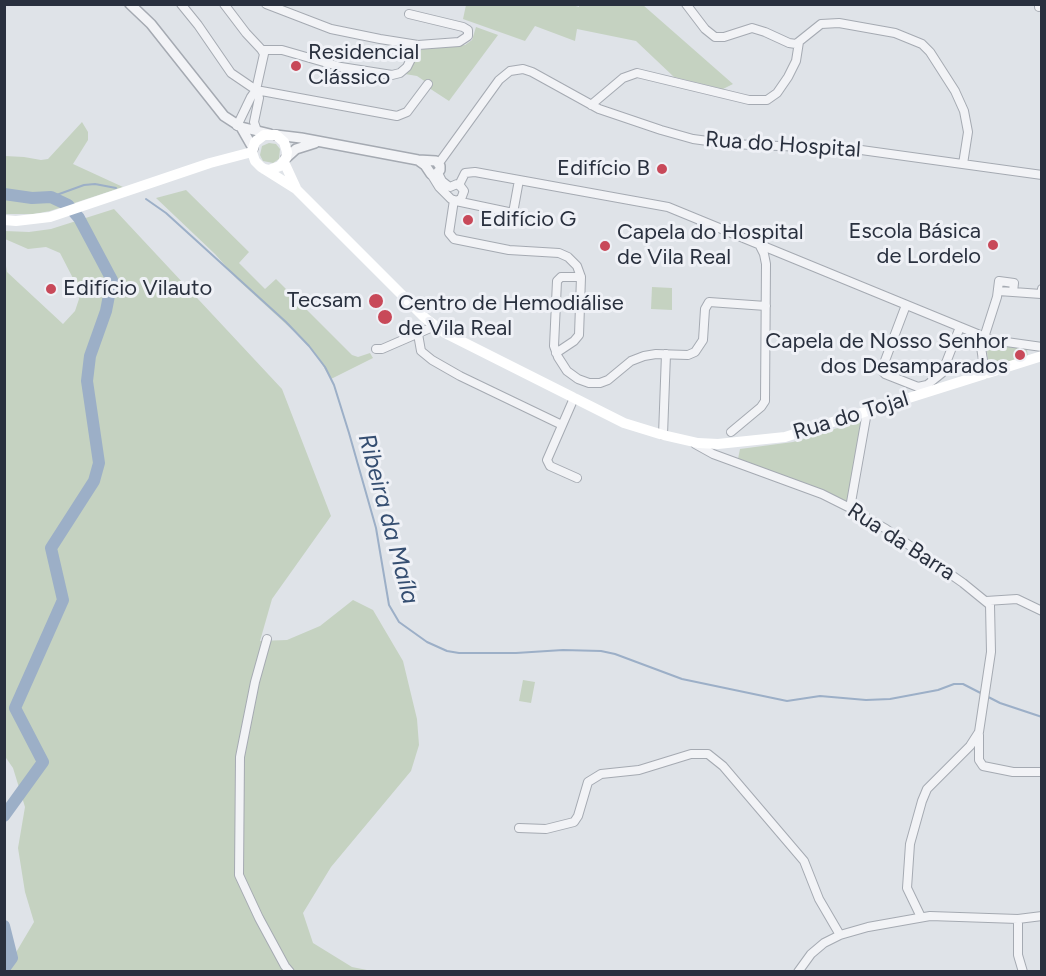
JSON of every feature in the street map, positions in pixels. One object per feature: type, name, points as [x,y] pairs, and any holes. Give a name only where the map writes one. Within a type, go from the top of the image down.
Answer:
[{"type":"main road","points":[[273,135],[284,142],[287,152],[285,160],[275,169],[261,167],[253,157],[252,150],[259,138],[273,135]]},
{"type":"main road","points":[[4,220],[37,220],[63,214],[252,150]]},
{"type":"main road","points":[[285,160],[296,189]]},
{"type":"main road","points":[[198,168],[237,162],[251,163],[296,189]]},
{"type":"main road","name":"Rua do Tojal","points":[[296,189],[424,318],[455,340],[630,425],[692,442],[785,437],[1041,356]]},
{"type":"street","points":[[130,4],[151,24],[217,109],[239,127],[418,160],[433,168],[442,181],[450,187],[453,199],[449,233],[454,239],[509,250],[563,254],[577,266],[580,277],[579,335],[556,353]]},
{"type":"street","points":[[181,4],[231,73],[256,90],[397,116],[407,112],[428,84]]},
{"type":"street","points":[[224,4],[262,50],[264,60],[256,90],[239,127]]},
{"type":"street","points":[[267,4],[301,19],[340,32],[418,45],[461,42],[467,37],[469,31],[462,26],[409,14]]},
{"type":"street","points":[[686,4],[705,29],[714,36],[724,37],[752,28],[789,43],[799,42],[814,28],[830,23],[881,29],[922,44],[930,52],[955,91],[964,111],[968,132],[963,164]]},
{"type":"street","points":[[591,105],[623,78],[637,73],[749,100],[767,100],[777,93],[788,77],[796,61],[799,42]]},
{"type":"street","points":[[262,50],[282,50],[341,67],[392,75],[408,67],[418,45]]},
{"type":"street","name":"Rua do Hospital","points":[[433,168],[499,80],[510,71],[520,69],[529,71],[591,105],[661,130],[712,142],[848,149],[1041,176]]},
{"type":"street","points":[[256,90],[259,96],[254,122],[257,131]]},
{"type":"street","points":[[239,127],[252,150]]},
{"type":"street","points":[[285,160],[300,147],[320,142]]},
{"type":"street","points":[[433,168],[438,187],[453,199],[513,213],[519,180]]},
{"type":"street","points":[[459,185],[463,174],[468,172],[665,206],[984,337],[1002,343],[1041,347]]},
{"type":"street","points":[[450,187],[459,185]]},
{"type":"street","points":[[453,199],[461,199],[464,194],[459,185]]},
{"type":"street","points":[[724,458],[729,440],[765,401],[766,261],[759,244]]},
{"type":"street","points":[[580,277],[561,277],[557,281],[554,343],[562,365],[582,381],[593,384],[608,380],[638,358],[651,354],[688,355],[699,349],[703,340],[705,309],[709,302],[766,306]]},
{"type":"street","points":[[985,374],[981,352],[999,281],[1014,283],[1013,292],[1041,294],[1041,289]]},
{"type":"street","points":[[906,305],[882,366],[885,374],[918,387],[927,385],[941,375],[960,327]]},
{"type":"street","points":[[376,349],[382,349],[435,326]]},
{"type":"street","points":[[418,334],[422,351],[432,360],[562,425]]},
{"type":"street","points":[[663,435],[666,354]]},
{"type":"street","points":[[574,398],[547,462],[550,466],[577,478]]},
{"type":"street","points":[[850,508],[867,412]]},
{"type":"street","name":"Rua da Barra","points":[[692,442],[724,458],[822,494],[850,508],[886,529],[986,601]]},
{"type":"street","points":[[986,601],[1017,599],[1041,611]]},
{"type":"street","points":[[986,601],[990,605],[991,615],[991,652],[979,732],[979,760],[982,766],[987,768],[1013,772],[1041,772]]},
{"type":"street","points":[[267,639],[255,682],[240,757],[239,875],[259,918],[290,972]]},
{"type":"street","points":[[921,917],[910,896],[907,882],[910,844],[922,801],[930,784],[970,746],[979,732]]},
{"type":"street","points":[[519,828],[546,829],[574,822],[578,816],[587,784],[600,774],[639,770],[691,754],[708,754],[723,766],[804,861],[819,900],[840,935]]},
{"type":"street","points":[[798,972],[817,948],[840,935],[868,927],[921,917],[955,916],[1018,920],[1041,916]]},
{"type":"street","points":[[1018,920],[1018,955],[1023,972]]},
{"type":"green space","points":[[569,4],[579,7],[579,4],[643,5],[733,84],[723,89],[674,77],[636,41],[577,29],[575,41],[535,26],[525,41],[463,19],[466,5]]},
{"type":"green space","points":[[476,27],[498,35],[449,101],[429,88],[426,82],[417,76],[405,74],[423,48],[465,45],[472,40]]},
{"type":"green space","points":[[82,122],[88,132],[88,140],[73,164],[123,187],[50,211],[34,214],[5,214],[5,156],[48,159]]},
{"type":"green space","points":[[269,143],[276,144],[280,149],[279,159],[273,163],[263,161],[260,155],[262,146]]},
{"type":"green space","points":[[186,190],[249,252],[239,263],[265,289],[276,279],[352,355],[358,357],[370,353],[373,358],[331,379],[317,356],[299,336],[237,279],[215,254],[156,198]]},
{"type":"green space","points":[[114,209],[282,389],[331,516],[272,599],[260,641],[287,640],[320,626],[353,600],[373,610],[403,661],[417,719],[419,745],[411,771],[331,867],[303,913],[313,943],[352,967],[372,971],[5,971],[34,922],[25,892],[18,848],[25,807],[13,768],[4,755],[4,254],[7,272],[63,324],[75,311],[79,299],[78,288],[60,253],[46,247],[28,249],[5,239],[5,231],[29,232],[51,229]]},
{"type":"green space","points":[[652,287],[672,288],[672,310],[651,309]]},
{"type":"green space","points":[[994,345],[1027,349],[1028,358],[994,367],[988,363],[987,351],[988,347]]},
{"type":"green space","points":[[863,420],[847,503],[822,490],[738,459],[740,449],[793,442]]},
{"type":"green space","points":[[523,680],[535,682],[531,703],[519,701]]},
{"type":"waterway","name":"Ribeira da Maíla","points":[[51,197],[84,185],[95,184],[116,188]]},
{"type":"waterway","points":[[4,194],[32,198],[51,197],[68,205],[79,218],[112,280],[106,311],[90,356],[87,381],[99,463],[94,481],[51,548],[63,600],[15,708],[43,762],[4,816]]},
{"type":"waterway","name":"Ribeira da Maíla","points":[[146,199],[166,213],[286,322],[325,367],[334,385],[376,528],[389,605],[399,622],[427,642],[447,651],[459,653],[601,651],[682,679],[787,701],[820,696],[866,700],[890,699],[938,690],[954,684],[963,684],[1000,703],[1042,717]]},
{"type":"waterway","points":[[4,926],[12,958],[4,969]]},
{"type":"place","name":"Residencial Clássico","points":[[296,66]]},
{"type":"place","name":"Edifício B","points":[[662,169]]},
{"type":"place","name":"Edifício G","points":[[468,220]]},
{"type":"place","name":"Escola Básica de Lordelo","points":[[993,245]]},
{"type":"place","name":"Capela do Hospital de Vila Real","points":[[605,246]]},
{"type":"place","name":"Edifício Vilauto","points":[[51,289]]},
{"type":"place","name":"Tecsam","points":[[376,301]]},
{"type":"place","name":"Centro de Hemodiálise de Vila Real","points":[[385,317]]},
{"type":"place","name":"Capela de Nosso Senhor dos Desamparados","points":[[1020,355]]}]
